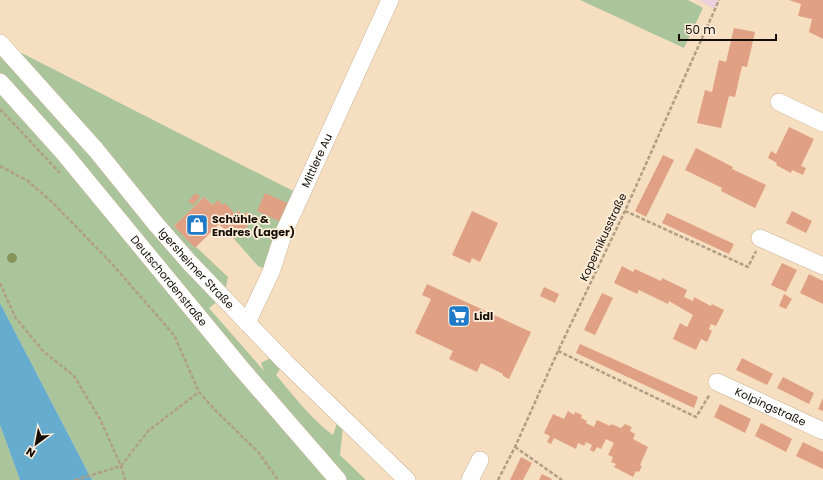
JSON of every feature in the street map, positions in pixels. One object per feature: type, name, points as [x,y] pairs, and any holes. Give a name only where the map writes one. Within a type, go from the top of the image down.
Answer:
[{"type":"street","name":"Mittlere Au","points":[[247,322],[271,272],[284,232],[390,0]]},
{"type":"street","name":"Igersheimer Straße","points":[[0,43],[96,150],[155,223],[184,256],[224,296],[289,366],[407,480]]},
{"type":"street","name":"Deutschordenstraße","points":[[0,82],[63,152],[240,367],[338,480]]},
{"type":"street","points":[[779,102],[823,123]]},
{"type":"street","points":[[758,244],[823,266]]},
{"type":"street","name":"Kolpingstraße","points":[[717,382],[823,431]]},
{"type":"street","points":[[470,480],[480,460]]},
{"type":"path","name":"Kopernikusstraße","points":[[498,480],[515,448],[558,351],[625,211],[720,0]]},
{"type":"path","points":[[0,166],[28,181],[54,204],[140,295],[174,335],[199,392],[214,409],[259,453],[278,480]]},
{"type":"path","points":[[625,211],[748,267],[758,244]]},
{"type":"path","points":[[0,283],[15,317],[43,351],[74,376],[100,419],[121,466],[125,480]]},
{"type":"path","points":[[558,351],[696,417],[717,382]]},
{"type":"path","points":[[75,480],[121,466],[148,430],[199,392]]},
{"type":"path","points":[[515,448],[562,480]]},
{"type":"shaded area","points":[[698,0],[719,0],[715,9]]},
{"type":"green space","points":[[580,0],[688,0],[703,8],[684,48]]},
{"type":"green space","points":[[0,42],[301,195],[271,272],[258,266],[234,239],[256,217],[247,212],[243,215],[238,210],[235,214],[225,204],[213,205],[204,197],[174,226],[228,277],[224,296],[209,308],[264,371],[261,363],[278,354],[285,362],[276,375],[303,407],[325,429],[333,435],[340,414],[344,418],[340,455],[366,480],[92,480],[0,303]]},
{"type":"green space","points":[[0,425],[20,480],[0,480]]},
{"type":"water","points":[[0,303],[92,480],[20,480],[0,425]]},
{"type":"building","points":[[789,0],[823,0],[823,39],[809,32],[812,19],[798,16],[801,4]]},
{"type":"building","points":[[734,28],[755,32],[747,67],[742,66],[735,97],[729,96],[721,128],[697,123],[705,90],[712,92],[719,60],[726,62]]},
{"type":"building","points":[[789,127],[814,139],[801,166],[806,168],[803,175],[792,170],[791,173],[776,165],[777,163],[768,158],[771,151],[776,154]]},
{"type":"building","points":[[696,148],[733,167],[732,169],[766,185],[755,208],[721,191],[722,188],[685,170]]},
{"type":"building","points":[[663,155],[674,160],[646,217],[635,211]]},
{"type":"building","points":[[196,193],[200,197],[193,205],[188,201]]},
{"type":"building","points":[[265,193],[287,203],[279,221],[257,211]]},
{"type":"building","points":[[204,197],[213,205],[218,200],[223,205],[225,203],[235,214],[238,210],[243,215],[247,212],[256,217],[234,239],[219,224],[195,248],[174,226]]},
{"type":"building","points":[[472,211],[498,223],[480,262],[472,258],[470,263],[452,255]]},
{"type":"building","points":[[792,211],[812,221],[806,233],[786,223]]},
{"type":"building","points":[[667,213],[734,244],[729,254],[662,223]]},
{"type":"building","points":[[782,263],[797,270],[786,292],[771,285]]},
{"type":"building","points":[[622,266],[633,272],[635,269],[661,281],[662,278],[687,290],[684,297],[693,301],[694,297],[711,306],[712,304],[724,310],[716,326],[711,324],[709,329],[712,331],[707,342],[701,339],[696,350],[673,339],[680,323],[687,327],[693,315],[669,301],[668,304],[639,290],[637,294],[614,283]]},
{"type":"building","points":[[809,274],[823,281],[823,304],[800,293]]},
{"type":"building","name":"Lidl","points":[[427,284],[531,332],[509,379],[503,376],[503,374],[481,363],[477,372],[449,359],[453,351],[415,333],[431,299],[422,295]]},
{"type":"building","points":[[544,287],[559,294],[555,303],[540,296]]},
{"type":"building","points":[[602,293],[613,298],[595,335],[584,330]]},
{"type":"building","points":[[784,294],[792,299],[786,309],[779,306]]},
{"type":"building","points":[[580,344],[698,397],[694,408],[576,353]]},
{"type":"building","points":[[742,358],[773,374],[767,385],[736,370]]},
{"type":"building","points":[[783,377],[814,393],[809,404],[777,388]]},
{"type":"building","points":[[823,398],[823,411],[818,409]]},
{"type":"building","points":[[720,404],[751,419],[745,433],[714,417]]},
{"type":"building","points":[[568,411],[574,415],[575,412],[582,415],[581,418],[587,421],[586,423],[594,427],[597,420],[610,426],[611,424],[621,428],[625,424],[632,427],[630,431],[635,434],[633,439],[648,447],[640,465],[642,466],[639,472],[636,471],[633,477],[614,467],[616,464],[611,462],[613,457],[608,455],[614,443],[606,439],[601,449],[597,447],[594,452],[590,450],[592,445],[586,442],[584,446],[578,443],[576,449],[554,438],[551,444],[547,442],[550,436],[544,433],[553,414],[564,419]]},
{"type":"building","points":[[761,423],[792,439],[786,452],[755,436]]},
{"type":"building","points":[[803,442],[823,452],[823,469],[796,456]]},
{"type":"building","points":[[521,457],[532,463],[523,480],[510,480]]},
{"type":"building","points":[[542,474],[552,479],[539,480]]},
{"type":"place","name":"Schühle & Endres (Lager)","points":[[197,225]]},
{"type":"place","name":"Lidl","points":[[459,316]]}]
